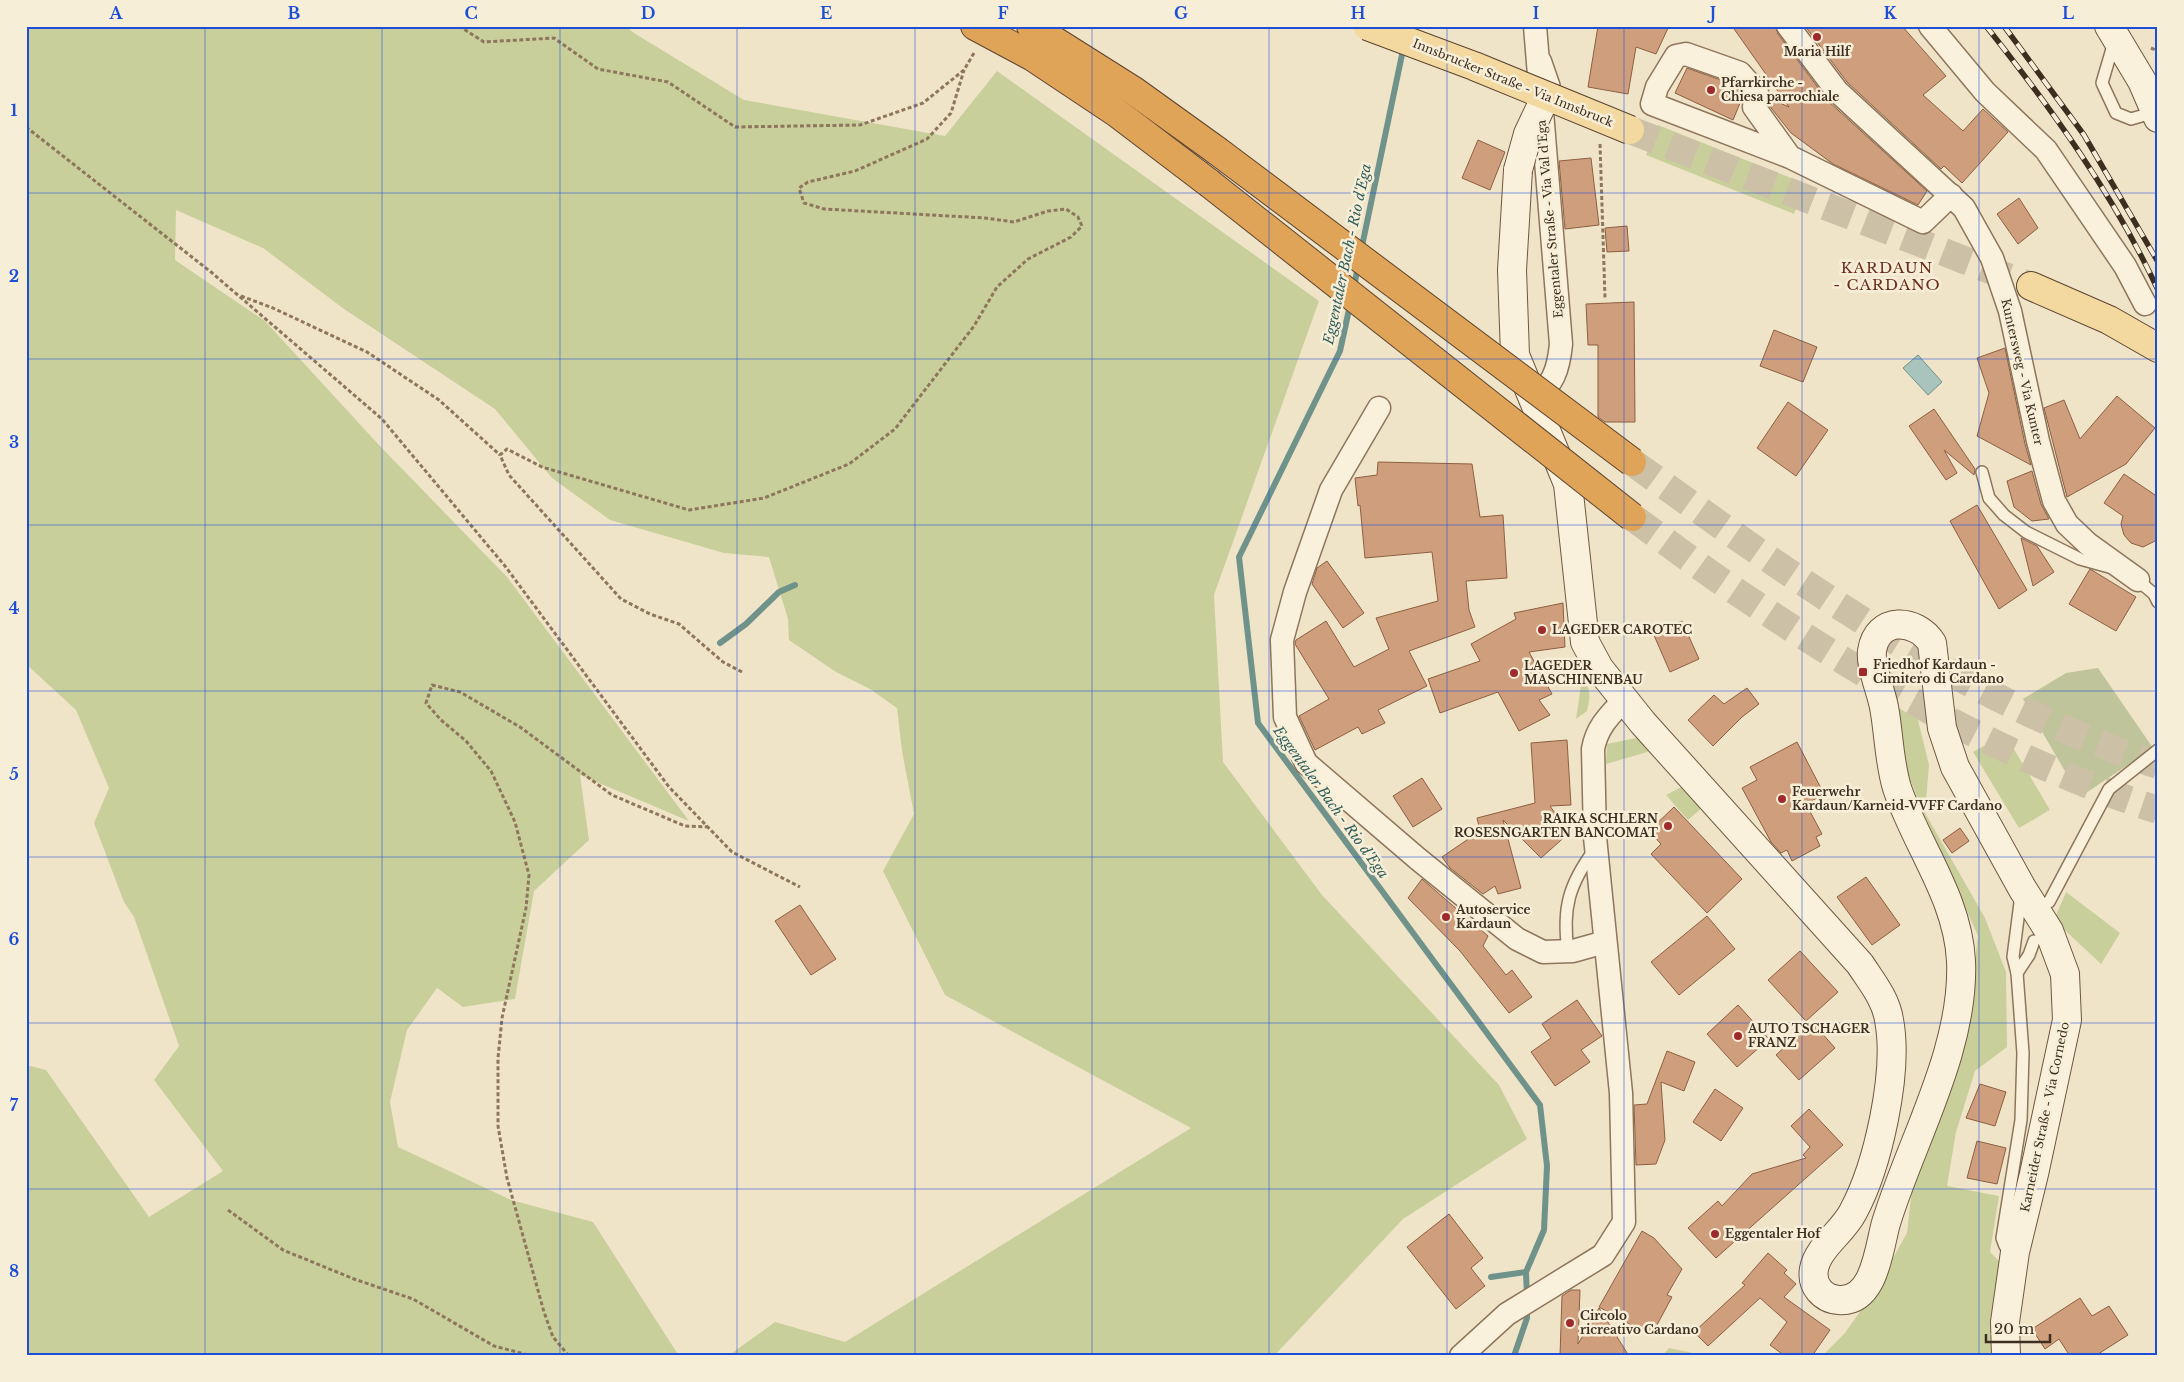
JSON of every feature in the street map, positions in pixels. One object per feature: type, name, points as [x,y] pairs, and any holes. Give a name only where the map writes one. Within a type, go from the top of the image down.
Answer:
[{"type":"highway","points":[[1031,26],[1134,91],[1216,150],[1632,462]]},
{"type":"highway","points":[[975,39],[1033,57],[1117,112],[1632,517]]},
{"type":"main road","name":"Innsbrucker Straße - Via Innsbruck","points":[[1366,26],[1474,66],[1550,91],[1630,130]]},
{"type":"main road","points":[[2030,286],[2110,320],[2158,348]]},
{"type":"street","name":"Kuntersweg - Via Kunter","points":[[1788,26],[1837,91],[1964,208],[1992,258],[2010,311],[2038,441],[2054,501],[2067,524],[2088,544],[2138,580]]},
{"type":"street","points":[[1930,26],[1985,92],[2046,150],[2125,266],[2145,304]]},
{"type":"street","name":"Eggentaler Straße - Via Val d'Ega","points":[[1534,404],[1552,381],[1558,368],[1561,344],[1535,28]]},
{"type":"street","points":[[2112,31],[2150,79],[2157,115]]},
{"type":"street","points":[[1790,157],[1754,107],[1757,92],[1740,73],[1686,54],[1676,56],[1657,87],[1652,104],[1790,157],[1923,222],[1951,195]]},
{"type":"street","points":[[1550,91],[1528,134],[1518,170],[1512,270],[1512,325],[1515,355],[1568,484],[1585,642],[1599,668],[1624,700],[1860,964],[1878,990],[1889,1017],[1892,1049],[1878,1146],[1865,1186],[1852,1215],[1823,1250],[1814,1265],[1815,1283],[1819,1291],[1830,1299],[1853,1300],[1864,1291],[1871,1276],[1893,1200],[1921,1133],[1950,1043],[1959,999],[1961,963],[1955,917],[1897,786],[1890,755],[1884,708],[1872,662],[1872,650],[1876,641],[1893,625],[1905,623],[1916,627],[1925,633],[1932,644],[1942,728],[1955,767],[2022,888]]},
{"type":"street","points":[[1379,408],[1331,490],[1295,592],[1282,640],[1285,717],[1306,762],[1418,858],[1518,938],[1543,952],[1568,951],[1605,942]]},
{"type":"street","points":[[1461,1356],[1507,1314],[1603,1255],[1624,1222],[1621,1094],[1596,848],[1593,749],[1596,735],[1602,723],[1624,700]]},
{"type":"street","name":"Karneider Straße - Via Cornedo","points":[[2006,1356],[2006,1322],[2014,1252],[2034,1174],[2067,1020],[2065,974],[2058,950],[2049,931],[2022,888]]},
{"type":"lane","points":[[1535,28],[1550,91]]},
{"type":"lane","points":[[2112,31],[2102,83],[2116,113],[2131,119],[2157,115]]},
{"type":"lane","points":[[1982,472],[1989,498],[2004,515],[2026,532],[2080,560],[2103,564],[2138,580]]},
{"type":"lane","name":"Kuntersweg - Via Kunter","points":[[2138,580],[2154,594],[2158,602]]},
{"type":"lane","points":[[2049,902],[2109,789],[2158,750]]},
{"type":"lane","points":[[1568,951],[1565,928],[1567,906],[1578,872],[1596,848]]},
{"type":"lane","points":[[2014,1252],[2005,1246],[2002,1238],[2021,1120],[2024,1053],[2018,973],[2014,957],[2022,888]]},
{"type":"lane","points":[[2018,973],[2029,955],[2034,941]]},
{"type":"path","points":[[459,26],[484,42],[554,38],[598,69],[668,82],[735,128],[860,125],[923,104],[964,70]]},
{"type":"path","points":[[500,456],[507,449],[542,467],[689,510],[764,498],[849,464],[895,429],[974,326],[997,287],[1028,259],[1071,237],[1082,226],[1078,217],[1066,209],[1048,211],[1014,222],[985,218],[824,209],[804,203],[799,188],[808,182],[855,171],[927,139],[951,113],[975,39]]},
{"type":"path","points":[[26,128],[238,295],[382,419],[505,566],[670,787],[732,852],[800,887]]},
{"type":"path","points":[[1600,142],[1605,298]]},
{"type":"path","points":[[238,295],[272,308],[367,352],[439,400],[500,456],[509,475],[621,599],[650,614],[679,624],[723,662],[742,672]]},
{"type":"path","points":[[569,1356],[553,1337],[544,1312],[507,1178],[498,1126],[498,1058],[502,1018],[526,908],[529,875],[515,822],[490,771],[466,741],[426,703],[432,685],[460,692],[520,727],[612,795],[685,826],[708,827]]},
{"type":"path","points":[[228,1210],[283,1250],[354,1279],[413,1299],[494,1346],[532,1356]]},
{"type":"green space","points":[[26,26],[626,26],[634,33],[744,100],[945,136],[997,71],[1319,301],[1214,595],[1223,762],[1322,895],[1499,1085],[1527,1139],[1403,1219],[1274,1356],[728,1356],[775,1322],[845,1342],[1191,1128],[945,995],[883,871],[914,814],[902,751],[897,708],[870,689],[836,672],[789,640],[788,619],[769,557],[724,553],[610,520],[552,478],[495,409],[344,309],[263,248],[176,210],[175,260],[265,321],[378,444],[507,577],[689,821],[580,775],[589,840],[534,891],[515,999],[463,1007],[437,988],[407,1030],[390,1102],[398,1147],[511,1200],[593,1222],[679,1356],[26,1356],[26,1254],[29,1255],[26,1251],[26,1065],[46,1070],[149,1217],[223,1171],[154,1080],[179,1046],[134,917],[124,902],[94,823],[109,788],[76,710],[26,664]]},
{"type":"green space","points":[[1658,125],[1806,184],[1794,214],[1646,155]]},
{"type":"green space","points":[[2098,668],[2153,748],[2080,797],[2023,699],[2066,673]]},
{"type":"green space","points":[[1582,679],[1589,690],[1589,702],[1587,711],[1576,719]]},
{"type":"green space","points":[[1899,708],[1918,720],[1929,765],[1925,813],[1985,918],[2006,972],[2007,1047],[1975,1071],[1956,1132],[1947,1186],[1999,1196],[1990,1252],[2000,1262],[1992,1337],[1997,1356],[1822,1356],[1845,1333],[1875,1290],[1907,1233],[1913,1179],[1948,1098],[1964,1047],[1978,936],[1921,808],[1901,755]]},
{"type":"green space","points":[[2005,734],[2050,810],[2019,828],[1973,752]]},
{"type":"green space","points":[[1641,737],[1654,750],[1606,764],[1607,744]]},
{"type":"green space","points":[[1685,785],[1704,806],[1688,820],[1666,795]]},
{"type":"green space","points":[[2066,892],[2120,933],[2101,964],[2054,920]]},
{"type":"green space","points":[[1669,1348],[1707,1356],[1662,1356]]},
{"type":"water","points":[[1918,355],[1942,382],[1928,395],[1903,368]]},
{"type":"building","points":[[1598,26],[1669,26],[1656,54],[1636,47],[1628,94],[1588,87]]},
{"type":"building","points":[[1732,26],[1775,26],[1778,34],[1828,101],[1927,191],[1918,205],[1833,164],[1791,133],[1768,104],[1769,98],[1789,107]]},
{"type":"building","points":[[1805,26],[1902,26],[1946,76],[1923,95],[1963,131],[1983,109],[2008,132],[1962,183],[1944,166],[1941,169],[1847,82]]},
{"type":"building","name":"Pfarrkirche - Chiesa parrochiale","points":[[1687,68],[1732,84],[1743,96],[1733,120],[1675,93]]},
{"type":"building","points":[[1478,140],[1505,152],[1490,190],[1462,178]]},
{"type":"building","points":[[1591,158],[1599,225],[1565,229],[1559,161]]},
{"type":"building","points":[[2019,198],[2038,228],[2018,244],[1997,214]]},
{"type":"building","points":[[1627,226],[1629,251],[1607,252],[1605,228]]},
{"type":"building","points":[[1634,302],[1635,422],[1605,422],[1598,417],[1598,345],[1588,345],[1586,304]]},
{"type":"building","points":[[1774,330],[1817,347],[1803,382],[1760,366]]},
{"type":"building","points":[[2005,348],[2031,465],[1977,436],[1989,393],[1977,358]]},
{"type":"building","points":[[2117,396],[2155,428],[2126,464],[2067,497],[2044,408],[2064,400],[2080,439]]},
{"type":"building","points":[[1788,402],[1828,430],[1796,476],[1757,448]]},
{"type":"building","points":[[1934,409],[1975,469],[1974,475],[1944,450],[1957,473],[1946,480],[1909,426]]},
{"type":"building","points":[[1378,462],[1472,464],[1480,517],[1503,515],[1507,578],[1466,581],[1469,610],[1475,627],[1409,651],[1427,686],[1378,710],[1385,723],[1362,734],[1358,727],[1315,750],[1299,716],[1329,699],[1295,644],[1296,640],[1326,621],[1354,667],[1389,649],[1376,618],[1438,601],[1432,552],[1365,558],[1360,505],[1358,506],[1355,478],[1377,475]]},
{"type":"building","points":[[2032,471],[2041,504],[2049,519],[2032,521],[2014,507],[2007,481]]},
{"type":"building","points":[[2124,474],[2158,497],[2158,536],[2155,541],[2143,547],[2131,543],[2124,535],[2121,524],[2123,516],[2104,503]]},
{"type":"building","points":[[1977,505],[2027,590],[1999,609],[1950,521]]},
{"type":"building","points":[[2021,538],[2037,546],[2054,572],[2033,586]]},
{"type":"building","points":[[1327,561],[1364,613],[1343,628],[1312,584],[1317,568]]},
{"type":"building","points":[[2090,569],[2136,597],[2116,631],[2069,604]]},
{"type":"building","points":[[1563,603],[1565,647],[1529,652],[1552,694],[1539,700],[1550,715],[1519,731],[1498,692],[1440,713],[1428,679],[1480,661],[1471,644],[1516,619],[1514,613]]},
{"type":"building","points":[[1682,621],[1699,659],[1670,672],[1653,633]]},
{"type":"building","points":[[1747,688],[1759,704],[1742,717],[1713,746],[1688,720],[1714,695],[1724,704]]},
{"type":"building","points":[[1567,740],[1571,805],[1550,806],[1569,833],[1541,858],[1503,820],[1521,888],[1498,894],[1495,886],[1483,894],[1450,868],[1442,857],[1480,831],[1477,818],[1535,803],[1531,743]]},
{"type":"building","name":"Feuerwehr Kardaun/Karneid-VVFF Cardano","points":[[1797,742],[1824,794],[1806,804],[1822,834],[1816,837],[1820,846],[1792,861],[1787,850],[1781,853],[1771,842],[1742,788],[1757,780],[1750,767]]},
{"type":"building","points":[[1422,778],[1442,809],[1413,827],[1393,796]]},
{"type":"building","points":[[1674,807],[1742,879],[1707,913],[1651,854],[1661,844],[1649,831]]},
{"type":"building","points":[[1960,828],[1969,841],[1952,853],[1943,840]]},
{"type":"building","points":[[1866,877],[1900,925],[1872,945],[1837,897]]},
{"type":"building","name":"Autoservice Kardaun","points":[[1422,879],[1488,936],[1483,946],[1506,975],[1512,970],[1532,997],[1509,1013],[1460,951],[1408,898]]},
{"type":"building","points":[[800,905],[836,959],[811,975],[775,921]]},
{"type":"building","points":[[1707,916],[1735,949],[1679,995],[1651,962]]},
{"type":"building","points":[[1800,951],[1838,992],[1806,1021],[1768,980]]},
{"type":"building","points":[[1577,1000],[1602,1036],[1581,1050],[1590,1062],[1555,1086],[1531,1052],[1551,1038],[1542,1024]]},
{"type":"building","name":"AUTO TSCHAGER FRANZ","points":[[1738,1005],[1769,1039],[1737,1067],[1707,1034]]},
{"type":"building","points":[[1812,1022],[1835,1048],[1799,1080],[1776,1055]]},
{"type":"building","points":[[1667,1051],[1695,1062],[1684,1091],[1661,1082],[1665,1140],[1656,1164],[1636,1165],[1634,1105],[1647,1104]]},
{"type":"building","points":[[1980,1084],[2006,1092],[1995,1126],[1966,1118]]},
{"type":"building","points":[[1715,1089],[1743,1108],[1721,1141],[1693,1122]]},
{"type":"building","points":[[1809,1109],[1843,1145],[1716,1258],[1688,1228],[1718,1201],[1722,1206],[1752,1174],[1806,1158],[1803,1155],[1810,1147],[1791,1126]]},
{"type":"building","points":[[1977,1141],[2006,1148],[1997,1184],[1967,1178]]},
{"type":"building","points":[[1449,1214],[1483,1258],[1471,1268],[1485,1286],[1456,1309],[1407,1247]]},
{"type":"building","points":[[1642,1231],[1654,1238],[1682,1269],[1667,1295],[1672,1297],[1651,1336],[1599,1307]]},
{"type":"building","points":[[1768,1253],[1787,1270],[1784,1273],[1796,1284],[1784,1297],[1830,1330],[1812,1356],[1785,1356],[1770,1345],[1787,1322],[1760,1298],[1708,1346],[1694,1332],[1745,1285],[1742,1283]]},
{"type":"building","points":[[1571,1290],[1580,1290],[1578,1344],[1599,1308],[1629,1356],[1560,1356],[1562,1296]]},
{"type":"building","points":[[2080,1298],[2092,1316],[2109,1306],[2128,1335],[2095,1356],[2070,1356],[2059,1339],[2045,1349],[2032,1329]]},
{"type":"waterway","name":"Eggentaler Bach - Rio d'Ega","points":[[1361,251],[1404,45]]},
{"type":"waterway","name":"Eggentaler Bach - Rio d'Ega","points":[[1354,288],[1358,265]]},
{"type":"waterway","name":"Eggentaler Bach - Rio d'Ega","points":[[1350,305],[1340,351],[1239,557],[1258,723],[1540,1105],[1547,1166],[1544,1230],[1526,1272],[1527,1297]]},
{"type":"waterway","points":[[720,643],[746,624],[779,592],[795,585]]},
{"type":"waterway","points":[[1491,1277],[1526,1272]]},
{"type":"waterway","name":"Eggentaler Bach - Rio d'Ega","points":[[1514,1356],[1527,1318],[1527,1307]]},
{"type":"tunnel","points":[[1630,130],[2031,286]]},
{"type":"tunnel","points":[[1632,462],[1757,551],[1820,593],[1884,634],[1949,672],[2016,707],[2086,738],[2158,765]]},
{"type":"tunnel","points":[[1632,517],[1703,569],[1794,630],[1894,690],[1997,745],[2104,791],[2158,810]]},
{"type":"railway","points":[[1986,26],[2034,88],[2080,153],[2122,220],[2158,290]]},
{"type":"railway","points":[[2004,26],[2084,135],[2158,262]]},
{"type":"place","name":"Maria Hilf","points":[[1817,37]]},
{"type":"place","name":"Pfarrkirche - Chiesa parrochiale","points":[[1711,90]]},
{"type":"place","name":"LAGEDER CAROTEC","points":[[1542,630]]},
{"type":"place","name":"Friedhof Kardaun - Cimitero di Cardano","points":[[1863,672]]},
{"type":"place","name":"LAGEDER MASCHINENBAU","points":[[1514,673]]},
{"type":"place","name":"Feuerwehr Kardaun/Karneid-VVFF Cardano","points":[[1782,799]]},
{"type":"place","name":"RAIKA SCHLERN ROSESNGARTEN BANCOMAT","points":[[1668,826]]},
{"type":"place","name":"Autoservice Kardaun","points":[[1446,917]]},
{"type":"place","name":"AUTO TSCHAGER FRANZ","points":[[1738,1036]]},
{"type":"place","name":"Eggentaler Hof","points":[[1715,1234]]},
{"type":"place","name":"Circolo ricreativo Cardano","points":[[1570,1323]]},
{"type":"district","name":"KARDAUN - CARDANO","points":[[1887,276]]}]
